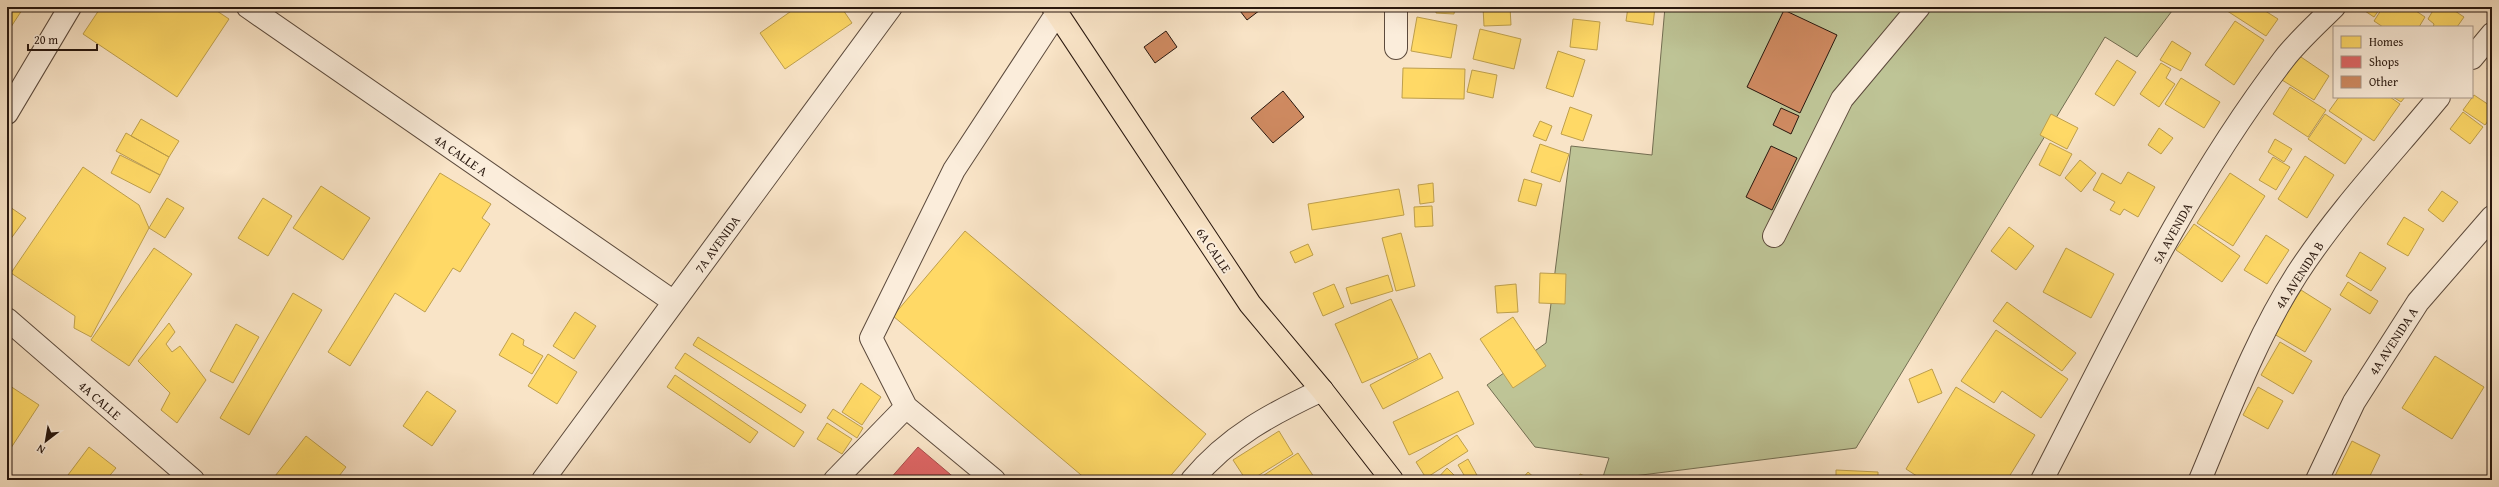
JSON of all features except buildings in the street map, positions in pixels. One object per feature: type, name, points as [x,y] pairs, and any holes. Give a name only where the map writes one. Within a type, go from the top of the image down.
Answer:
[{"type":"main road","name":"6A CALLE","points":[[1055,10],[1250,304],[1322,390],[1392,480]]},
{"type":"street","points":[[7,113],[70,7]]},
{"type":"street","name":"4A CALLE A","points":[[248,7],[674,302]]},
{"type":"street","name":"7A AVENIDA","points":[[543,480],[891,7]]},
{"type":"street","points":[[1396,7],[1396,48]]},
{"type":"street","points":[[1774,236],[1842,99],[1919,7]]},
{"type":"street","name":"5A AVENIDA","points":[[2042,480],[2172,230],[2210,167],[2284,58],[2334,7]]},
{"type":"street","points":[[994,480],[906,407],[871,338],[954,170],[1055,10]]},
{"type":"street","points":[[2473,57],[2492,34]]},
{"type":"street","name":"4A AVENIDA B","points":[[2200,480],[2267,326],[2297,274],[2333,224],[2439,98]]},
{"type":"street","name":"4A AVENIDA A","points":[[2317,480],[2354,402],[2418,302],[2492,216]]},
{"type":"street","name":"4A CALLE","points":[[7,319],[193,480]]},
{"type":"street","points":[[1192,480],[1207,462],[1240,433],[1280,410],[1322,390]]},
{"type":"street","points":[[835,480],[906,407]]},
{"type":"green space","points":[[1665,7],[2175,7],[2137,57],[2105,37],[1856,448],[1602,480],[1609,458],[1535,447],[1487,385],[1546,343],[1571,146],[1652,155]]}]
